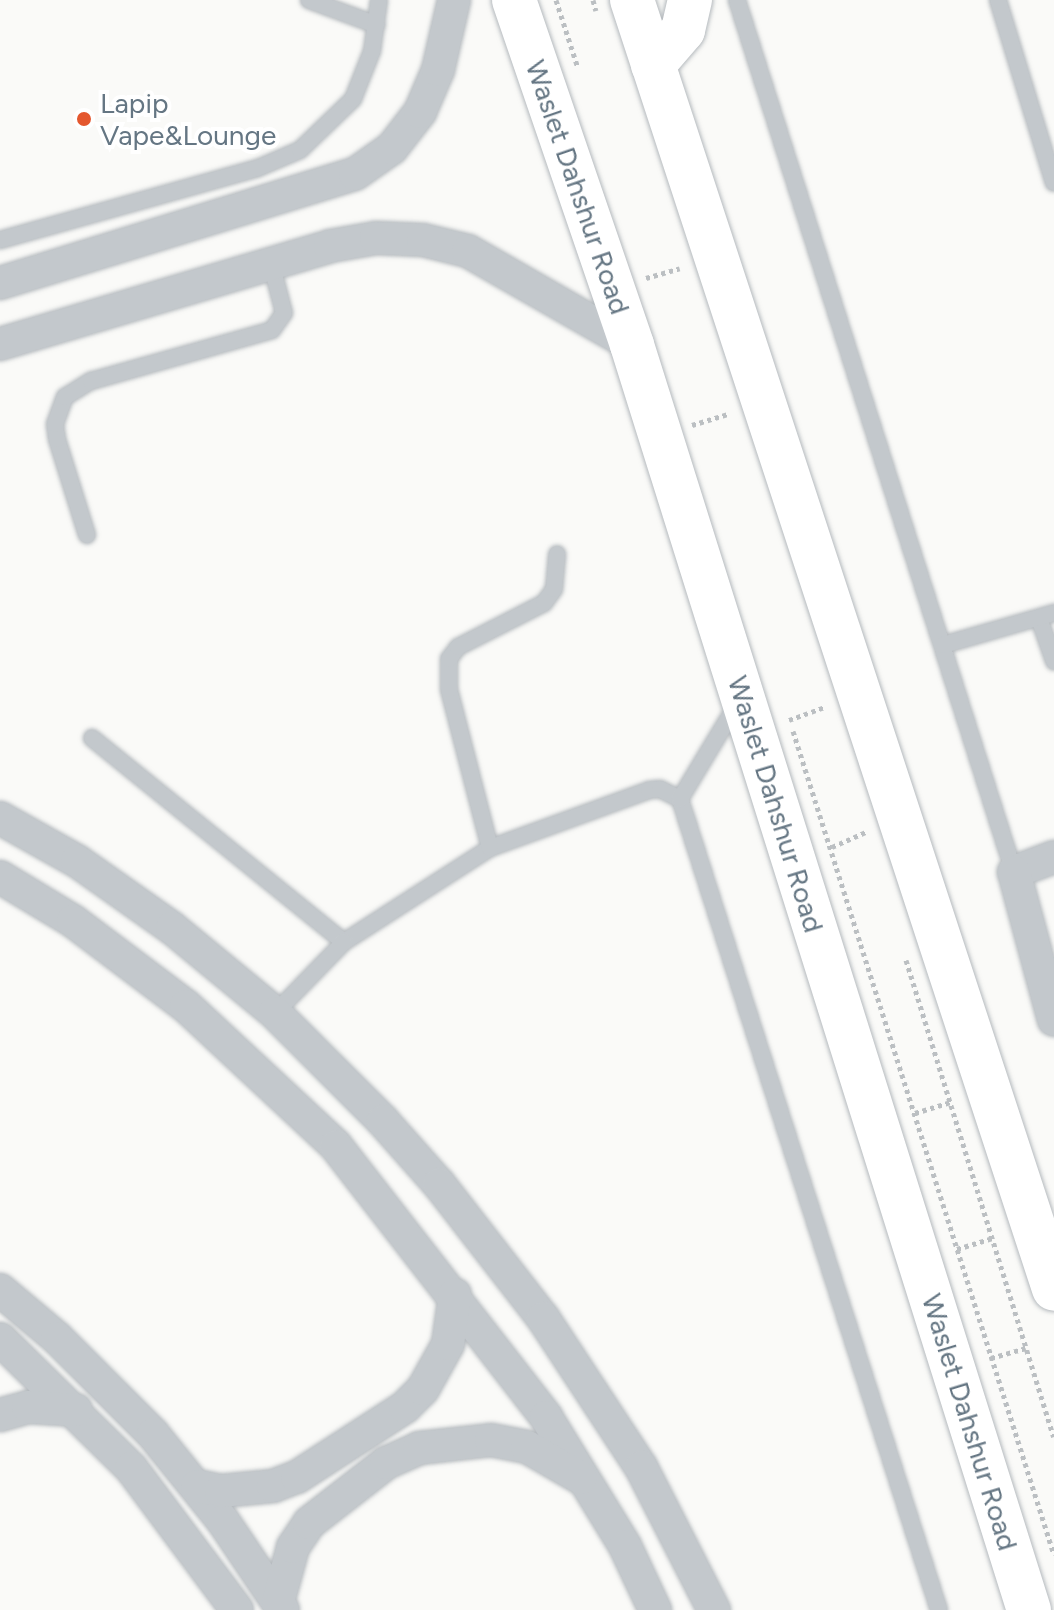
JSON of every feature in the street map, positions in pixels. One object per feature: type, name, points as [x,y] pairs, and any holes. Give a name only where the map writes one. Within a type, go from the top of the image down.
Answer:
[{"type":"main road","name":"Waslet Dahshur Road","points":[[514,0],[632,345],[1029,1610]]},
{"type":"main road","points":[[653,65],[683,30],[690,0]]},
{"type":"main road","points":[[615,7],[653,65],[1054,1289]]},
{"type":"street","points":[[0,283],[355,174],[392,148],[420,112],[438,70],[454,0]]},
{"type":"street","points":[[0,344],[271,263],[376,238],[423,240],[468,251],[632,345]]},
{"type":"street","points":[[0,818],[125,893],[275,1013],[383,1121],[493,1250],[641,1467],[714,1610]]},
{"type":"street","points":[[1054,857],[1014,872],[1054,1020]]},
{"type":"street","points":[[0,877],[131,962],[264,1075],[336,1146],[455,1294],[590,1485],[655,1610]]},
{"type":"street","points":[[0,1290],[107,1385],[197,1486],[280,1606]]},
{"type":"street","points":[[197,1486],[221,1491],[273,1486],[297,1477],[405,1407],[423,1389],[448,1344],[455,1294]]},
{"type":"street","points":[[0,1339],[76,1410],[181,1530],[237,1610]]},
{"type":"street","points":[[0,1415],[28,1407],[76,1410]]},
{"type":"street","points":[[280,1606],[288,1560],[309,1523],[386,1463],[419,1448],[479,1440],[527,1447],[590,1485]]},
{"type":"lane","points":[[309,0],[377,25]]},
{"type":"lane","points":[[0,240],[258,168],[300,150],[353,99],[377,25],[379,0]]},
{"type":"lane","points":[[737,0],[1014,872]]},
{"type":"lane","points":[[998,0],[1054,183]]},
{"type":"lane","points":[[87,535],[57,439],[55,424],[65,397],[91,381],[272,330],[284,313],[271,263]]},
{"type":"lane","points":[[490,848],[449,689],[449,659],[458,647],[544,603],[554,589],[557,554]]},
{"type":"lane","points":[[943,645],[1047,616],[1054,661]]},
{"type":"lane","points":[[680,799],[742,696]]},
{"type":"lane","points":[[92,738],[344,942]]},
{"type":"lane","points":[[275,1013],[344,942],[490,848],[649,790],[660,789],[680,799],[939,1610]]},
{"type":"path","points":[[593,0],[615,7]]},
{"type":"path","points":[[675,253],[684,282]]},
{"type":"path","points":[[645,278],[680,268]]},
{"type":"path","points":[[723,399],[733,428]]},
{"type":"path","points":[[691,425],[728,414]]},
{"type":"path","points":[[820,693],[830,721]]},
{"type":"path","points":[[789,720],[825,707]]},
{"type":"path","points":[[862,818],[871,847]]},
{"type":"path","points":[[832,847],[866,832]]},
{"type":"path","points":[[904,952],[1054,1437]]},
{"type":"path","points":[[915,1113],[950,1102]]},
{"type":"path","points":[[957,1249],[992,1238]]},
{"type":"path","points":[[991,1358],[1026,1348]]},
{"type":"path","points":[[1047,1532],[1054,1529]]},
{"type":"place","name":"Lapip Vape&Lounge","points":[[84,119]]}]
